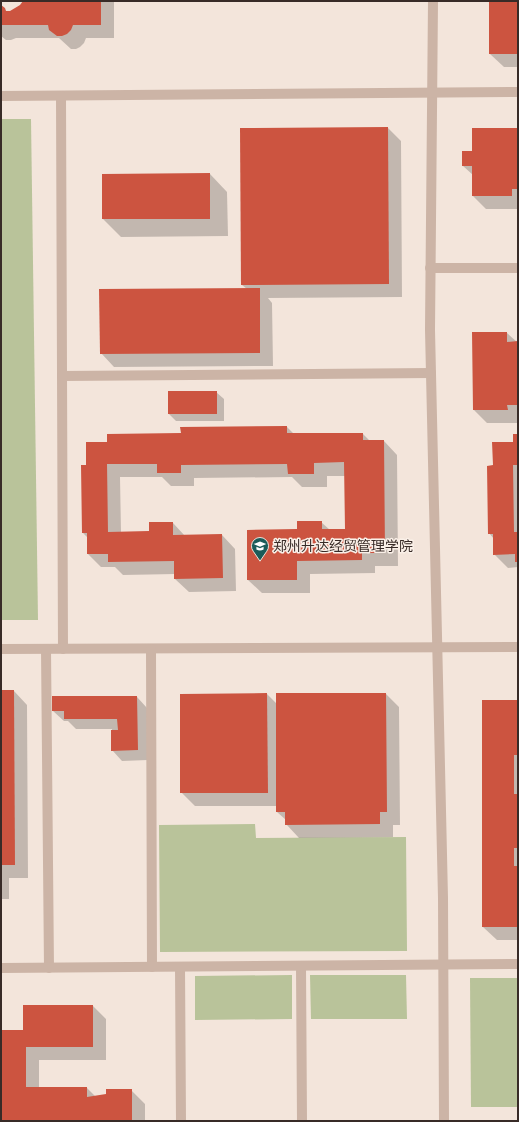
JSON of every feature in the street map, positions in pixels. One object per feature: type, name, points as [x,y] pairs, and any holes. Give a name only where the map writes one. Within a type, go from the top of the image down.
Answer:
[{"type":"lane","points":[[433,1],[430,330],[443,898],[444,1121]]},
{"type":"lane","points":[[1,96],[518,92]]},
{"type":"lane","points":[[61,96],[63,649]]},
{"type":"lane","points":[[430,268],[518,268]]},
{"type":"lane","points":[[62,376],[431,374]]},
{"type":"lane","points":[[1,650],[518,647]]},
{"type":"lane","points":[[46,649],[49,968]]},
{"type":"lane","points":[[151,649],[152,967]]},
{"type":"lane","points":[[1,968],[518,964]]},
{"type":"lane","points":[[301,966],[302,1121]]},
{"type":"lane","points":[[180,967],[181,1121]]},
{"type":"green space","points":[[1,119],[31,119],[38,620],[1,620]]},
{"type":"green space","points":[[255,824],[256,838],[406,837],[407,951],[160,952],[159,825]]},
{"type":"green space","points":[[292,975],[292,1019],[195,1020],[195,976]]},
{"type":"green space","points":[[310,975],[406,975],[407,1019],[311,1019]]},
{"type":"green space","points":[[470,978],[518,978],[518,1107],[471,1107]]},
{"type":"building","points":[[23,1],[101,1],[101,25],[73,25],[67,34],[62,36],[57,36],[49,30],[48,25],[1,26],[1,5],[6,11],[10,11],[20,5]]},
{"type":"building","points":[[489,1],[518,1],[518,54],[489,54]]},
{"type":"building","points":[[388,127],[389,284],[241,285],[240,128]]},
{"type":"building","points":[[472,128],[518,128],[518,189],[512,189],[512,196],[472,196],[472,166],[462,166],[462,151],[472,151]]},
{"type":"building","points":[[210,173],[210,219],[102,219],[102,174]]},
{"type":"building","points":[[260,288],[260,353],[100,354],[99,289]]},
{"type":"building","points":[[472,332],[507,332],[507,342],[518,341],[518,405],[507,405],[508,410],[473,410]]},
{"type":"building","points":[[168,391],[217,391],[217,414],[168,414]]},
{"type":"building","points":[[287,426],[287,433],[363,433],[363,440],[384,440],[385,553],[362,553],[362,560],[297,561],[297,580],[247,580],[247,530],[297,529],[297,521],[322,521],[322,529],[345,529],[344,462],[314,463],[314,474],[288,474],[287,464],[181,465],[181,473],[157,473],[157,464],[107,464],[108,532],[149,531],[149,522],[173,522],[173,535],[222,534],[223,578],[174,579],[174,561],[108,562],[108,554],[87,554],[87,533],[82,533],[81,465],[86,465],[86,442],[107,442],[107,434],[181,433],[180,427]]},
{"type":"building","points":[[513,434],[518,434],[518,465],[513,465],[514,532],[518,532],[518,562],[515,562],[515,554],[493,555],[493,534],[488,534],[487,466],[493,465],[492,442],[513,442]]},
{"type":"building","points":[[1,690],[14,690],[15,865],[1,865]]},
{"type":"building","points":[[267,693],[268,793],[180,793],[180,694]]},
{"type":"building","points":[[276,693],[386,693],[387,812],[380,812],[380,824],[285,825],[285,812],[276,812]]},
{"type":"building","points":[[52,696],[137,696],[138,750],[111,751],[111,730],[118,730],[117,719],[64,719],[64,711],[52,711]]},
{"type":"building","points":[[482,700],[518,700],[518,755],[514,755],[514,794],[518,794],[518,848],[514,848],[514,866],[518,866],[518,927],[482,927]]},
{"type":"building","points":[[23,1005],[93,1005],[93,1047],[26,1047],[26,1087],[87,1087],[87,1097],[106,1094],[106,1089],[132,1089],[132,1121],[1,1121],[1,1030],[23,1030]]},
{"type":"place","name":"郑州升达经贸管理学院","points":[[260,561]]}]
